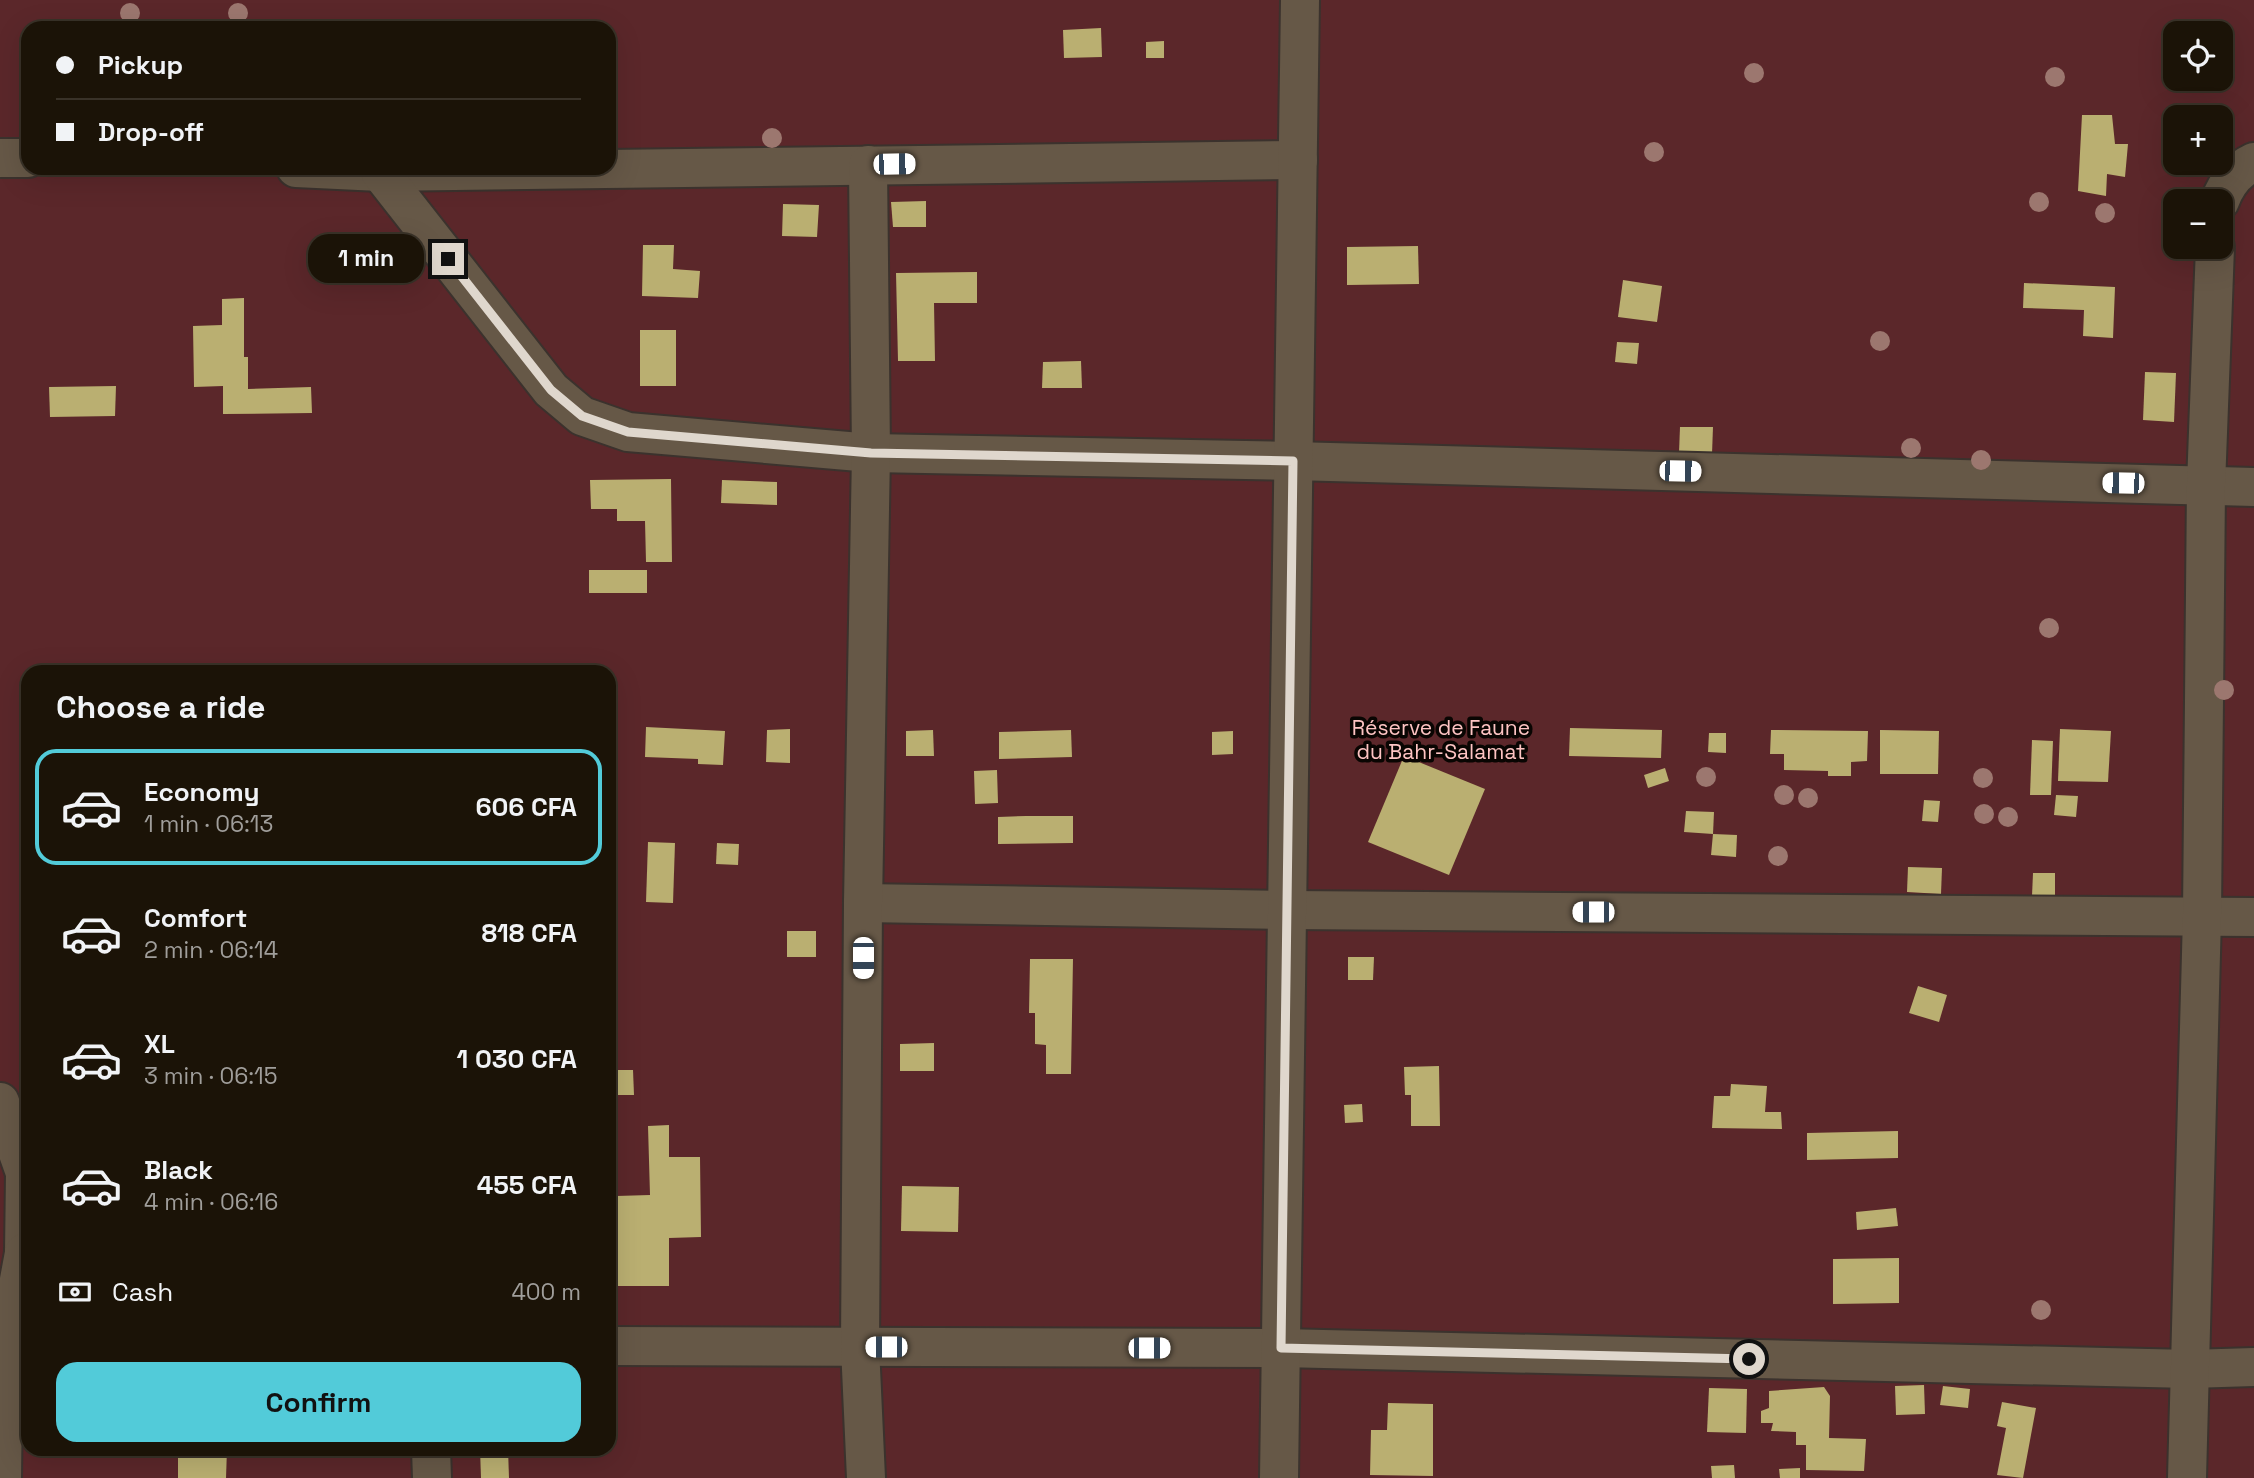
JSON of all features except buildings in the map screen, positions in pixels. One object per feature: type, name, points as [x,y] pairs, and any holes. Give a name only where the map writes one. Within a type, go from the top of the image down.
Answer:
[{"type":"street","points":[[1279,1478],[1300,0]]},
{"type":"street","points":[[0,158],[21,158]]},
{"type":"street","points":[[616,169],[1298,160]]},
{"type":"street","points":[[2223,189],[2244,167],[2254,162]]},
{"type":"street","points":[[866,1478],[859,1346],[871,453],[868,165]]},
{"type":"street","points":[[382,175],[551,390],[582,416],[628,432],[871,453],[1293,461],[2254,487]]},
{"type":"street","points":[[2187,1478],[2202,916],[2206,485],[2215,259]]},
{"type":"street","points":[[863,903],[1288,910],[2254,917]]},
{"type":"street","points":[[0,1102],[21,1164]]},
{"type":"street","points":[[2,1478],[11,1355],[21,1286]]},
{"type":"street","points":[[616,1346],[1281,1348],[2190,1369],[2254,1367]]},
{"type":"street","points":[[431,1456],[432,1478]]},
{"type":"green space","name":"Réserve de Faune du Bahr-Salamat","points":[[0,0],[2254,0],[2254,1478],[0,1478]]},
{"type":"route","points":[[448,259],[551,390],[582,416],[628,432],[871,453],[1293,461],[1281,1348],[1749,1359]]}]
